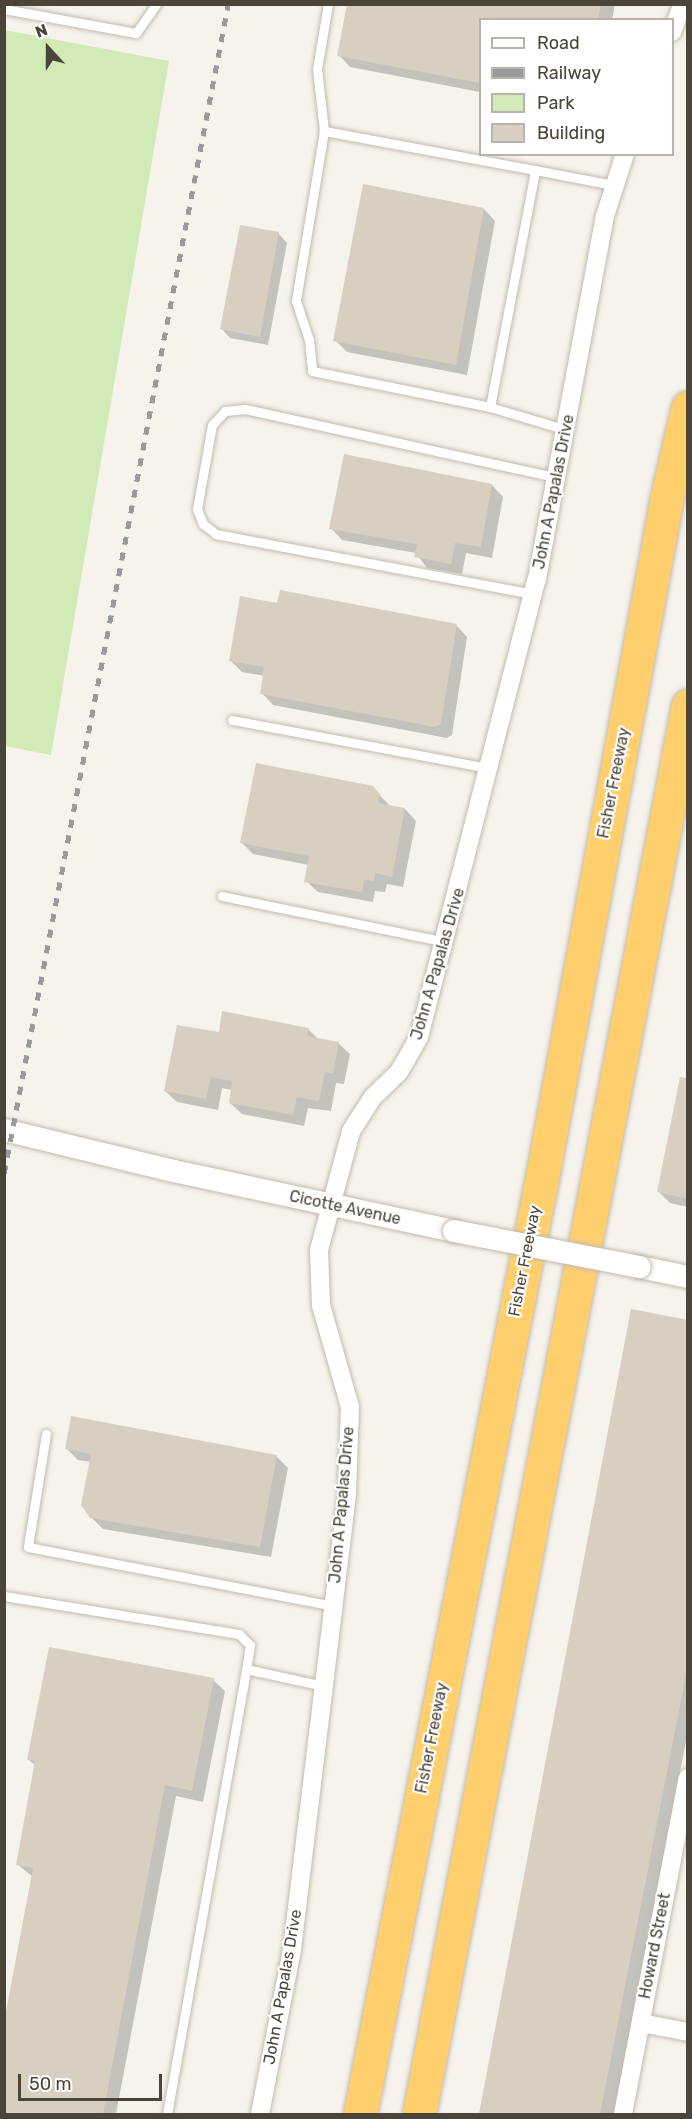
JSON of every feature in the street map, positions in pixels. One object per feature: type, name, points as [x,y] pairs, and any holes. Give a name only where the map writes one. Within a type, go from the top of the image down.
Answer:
[{"type":"highway","name":"Fisher Freeway","points":[[360,2115],[542,1178],[665,509],[687,407]]},
{"type":"highway","points":[[418,2115],[687,705]]},
{"type":"street","points":[[674,27],[683,4]]},
{"type":"street","name":"John A Papalas Drive","points":[[260,2115],[292,1949],[324,1686],[350,1443],[350,1407],[318,1283],[319,1250],[351,1131],[373,1097],[399,1072],[419,1038],[446,942],[533,594],[559,478],[613,185],[624,156]]},
{"type":"street","name":"Cicotte Avenue","points":[[4,1130],[331,1205],[687,1277]]},
{"type":"street","name":"Howard Street","points":[[623,2115],[687,1778]]},
{"type":"street","points":[[640,2023],[687,2032]]},
{"type":"lane","points":[[4,9],[135,33],[156,4]]},
{"type":"lane","points":[[328,4],[317,69],[324,131],[296,301],[309,340],[312,371],[490,407],[567,430]]},
{"type":"lane","points":[[324,131],[613,185]]},
{"type":"lane","points":[[490,407],[535,170]]},
{"type":"lane","points":[[533,594],[216,534],[203,524],[197,509],[212,425],[225,411],[245,409],[559,478]]},
{"type":"lane","points":[[232,720],[490,768]]},
{"type":"lane","points":[[222,896],[446,942]]},
{"type":"lane","points":[[46,1434],[28,1547],[333,1605]]},
{"type":"lane","points":[[4,1596],[239,1634],[250,1645],[167,2115]]},
{"type":"lane","points":[[246,1669],[324,1686]]},
{"type":"green space","points":[[5,30],[169,61],[51,755],[5,746]]},
{"type":"building","points":[[347,4],[601,4],[598,18],[479,18],[479,83],[337,56]]},
{"type":"building","points":[[363,184],[484,208],[456,365],[333,341]]},
{"type":"building","points":[[240,225],[279,232],[260,337],[220,329]]},
{"type":"building","points":[[344,454],[492,484],[481,547],[455,543],[451,564],[414,557],[417,544],[329,529]]},
{"type":"building","points":[[280,590],[457,624],[441,724],[435,727],[260,694],[264,667],[229,661],[240,596],[277,603]]},
{"type":"building","points":[[256,763],[373,786],[380,794],[378,803],[405,808],[392,877],[375,873],[374,881],[364,880],[362,892],[304,882],[309,856],[240,843]]},
{"type":"building","points":[[222,1011],[309,1028],[307,1036],[339,1042],[333,1074],[325,1072],[319,1101],[297,1097],[293,1115],[229,1103],[232,1081],[211,1077],[206,1099],[164,1091],[177,1025],[219,1032]]},
{"type":"building","points":[[680,1077],[688,1078],[688,1199],[657,1192]]},
{"type":"building","points":[[631,1309],[688,1320],[688,1665],[600,2114],[479,2114]]},
{"type":"building","points":[[71,1416],[277,1455],[260,1547],[90,1518],[81,1505],[91,1454],[65,1449]]},
{"type":"building","points":[[49,1647],[214,1678],[192,1791],[165,1785],[103,2114],[4,2114],[4,2022],[33,1868],[16,1865],[35,1761],[27,1760]]},
{"type":"railway","points":[[4,1173],[228,4]]}]
